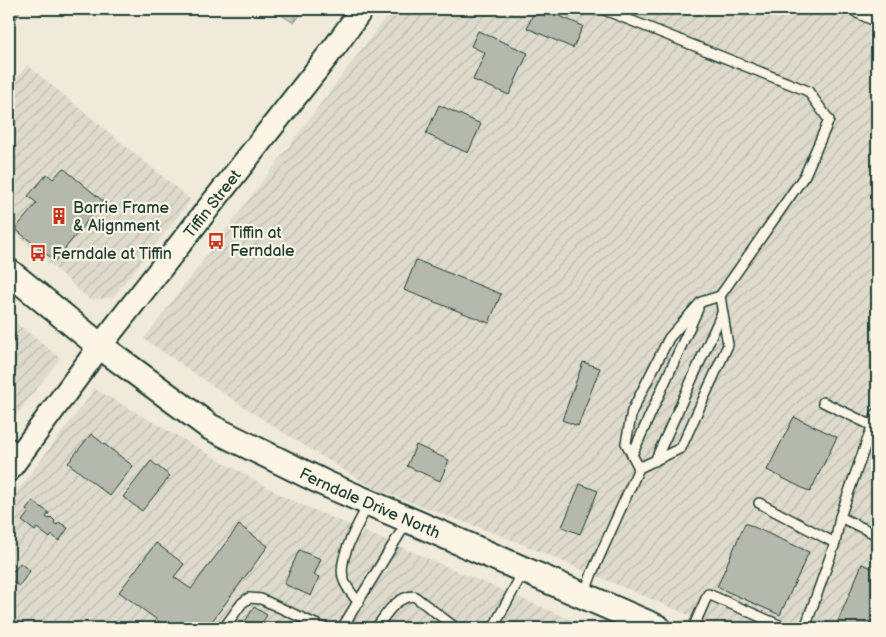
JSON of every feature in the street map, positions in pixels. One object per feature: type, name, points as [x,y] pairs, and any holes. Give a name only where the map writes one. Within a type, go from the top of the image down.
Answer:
[{"type":"main road","name":"Ferndale Drive North","points":[[9,272],[100,346],[210,426],[326,484],[584,596],[627,619],[658,628]]},
{"type":"street","name":"Tiffin Street","points":[[9,470],[16,447],[100,346],[337,44],[362,9]]},
{"type":"street","points":[[859,9],[877,17]]},
{"type":"lane","points":[[602,9],[808,91],[829,120],[805,175],[720,296],[701,302],[668,338],[632,412],[626,443],[639,468]]},
{"type":"lane","points":[[584,596],[592,573],[639,468],[681,448],[728,346],[720,296]]},
{"type":"lane","points":[[632,455],[701,302]]},
{"type":"lane","points":[[655,461],[722,312]]},
{"type":"lane","points":[[823,402],[875,427]]},
{"type":"lane","points":[[804,628],[835,543],[840,517],[875,427],[877,413]]},
{"type":"lane","points":[[359,603],[345,583],[341,567],[369,502]]},
{"type":"lane","points":[[759,503],[835,543]]},
{"type":"lane","points":[[840,517],[877,535]]},
{"type":"lane","points":[[342,628],[408,520]]},
{"type":"lane","points":[[493,628],[524,570]]},
{"type":"lane","points":[[693,628],[708,594],[786,628]]},
{"type":"lane","points":[[376,628],[396,602],[406,597],[414,596],[456,628]]},
{"type":"lane","points":[[224,628],[242,603],[249,598],[261,599],[324,628]]},
{"type":"shaded area","points":[[392,9],[877,9],[877,628],[719,628],[510,539],[373,488],[262,419],[144,339]]},
{"type":"shaded area","points":[[27,65],[191,200],[113,297],[90,300],[9,227],[9,89]]},
{"type":"shaded area","points":[[9,317],[60,358],[9,425]]},
{"type":"shaded area","points":[[95,389],[286,498],[590,628],[9,628],[9,502]]},
{"type":"green space","points":[[9,9],[21,9],[9,34]]},
{"type":"green space","points":[[272,9],[305,9],[294,23]]},
{"type":"building","points":[[535,9],[543,9],[583,26],[573,48],[527,28]]},
{"type":"building","points":[[478,31],[528,53],[509,95],[473,80],[485,53],[471,46]]},
{"type":"building","points":[[439,105],[481,124],[468,153],[426,134]]},
{"type":"building","name":"Barrie Frame & Alignment","points":[[63,168],[103,201],[55,261],[15,229],[37,203],[28,196],[47,174],[53,179]]},
{"type":"building","points":[[416,260],[501,294],[489,323],[404,290]]},
{"type":"building","points":[[9,331],[17,337],[9,348]]},
{"type":"building","points":[[583,362],[600,368],[578,426],[562,420]]},
{"type":"building","points":[[794,417],[837,437],[810,492],[767,470]]},
{"type":"building","points":[[91,434],[133,466],[110,496],[68,463]]},
{"type":"building","points":[[416,445],[449,460],[440,481],[407,466]]},
{"type":"building","points":[[151,461],[170,476],[142,511],[123,497]]},
{"type":"building","points":[[580,484],[598,491],[580,534],[562,527]]},
{"type":"building","points":[[33,501],[49,513],[46,517],[49,519],[51,517],[57,525],[59,522],[68,528],[59,541],[52,535],[50,538],[37,528],[35,531],[22,521],[29,512],[26,510]]},
{"type":"building","points":[[745,523],[809,552],[780,615],[717,587]]},
{"type":"building","points":[[239,525],[268,546],[207,628],[168,628],[119,592],[156,543],[184,564],[174,577],[191,589]]},
{"type":"building","points":[[299,550],[321,559],[314,575],[319,577],[311,596],[284,584]]},
{"type":"building","points":[[20,563],[30,571],[19,586],[12,581],[9,586],[9,567],[14,571]]},
{"type":"building","points":[[862,564],[877,570],[877,628],[835,628]]},
{"type":"building","points":[[254,607],[267,615],[259,628],[241,628]]},
{"type":"building","points":[[277,621],[289,628],[273,628]]},
{"type":"place","name":"Barrie Frame & Alignment","points":[[59,216]]},
{"type":"place","name":"Tiffin at Ferndale","points":[[216,241]]},
{"type":"place","name":"Ferndale at Tiffin","points":[[38,253]]}]
